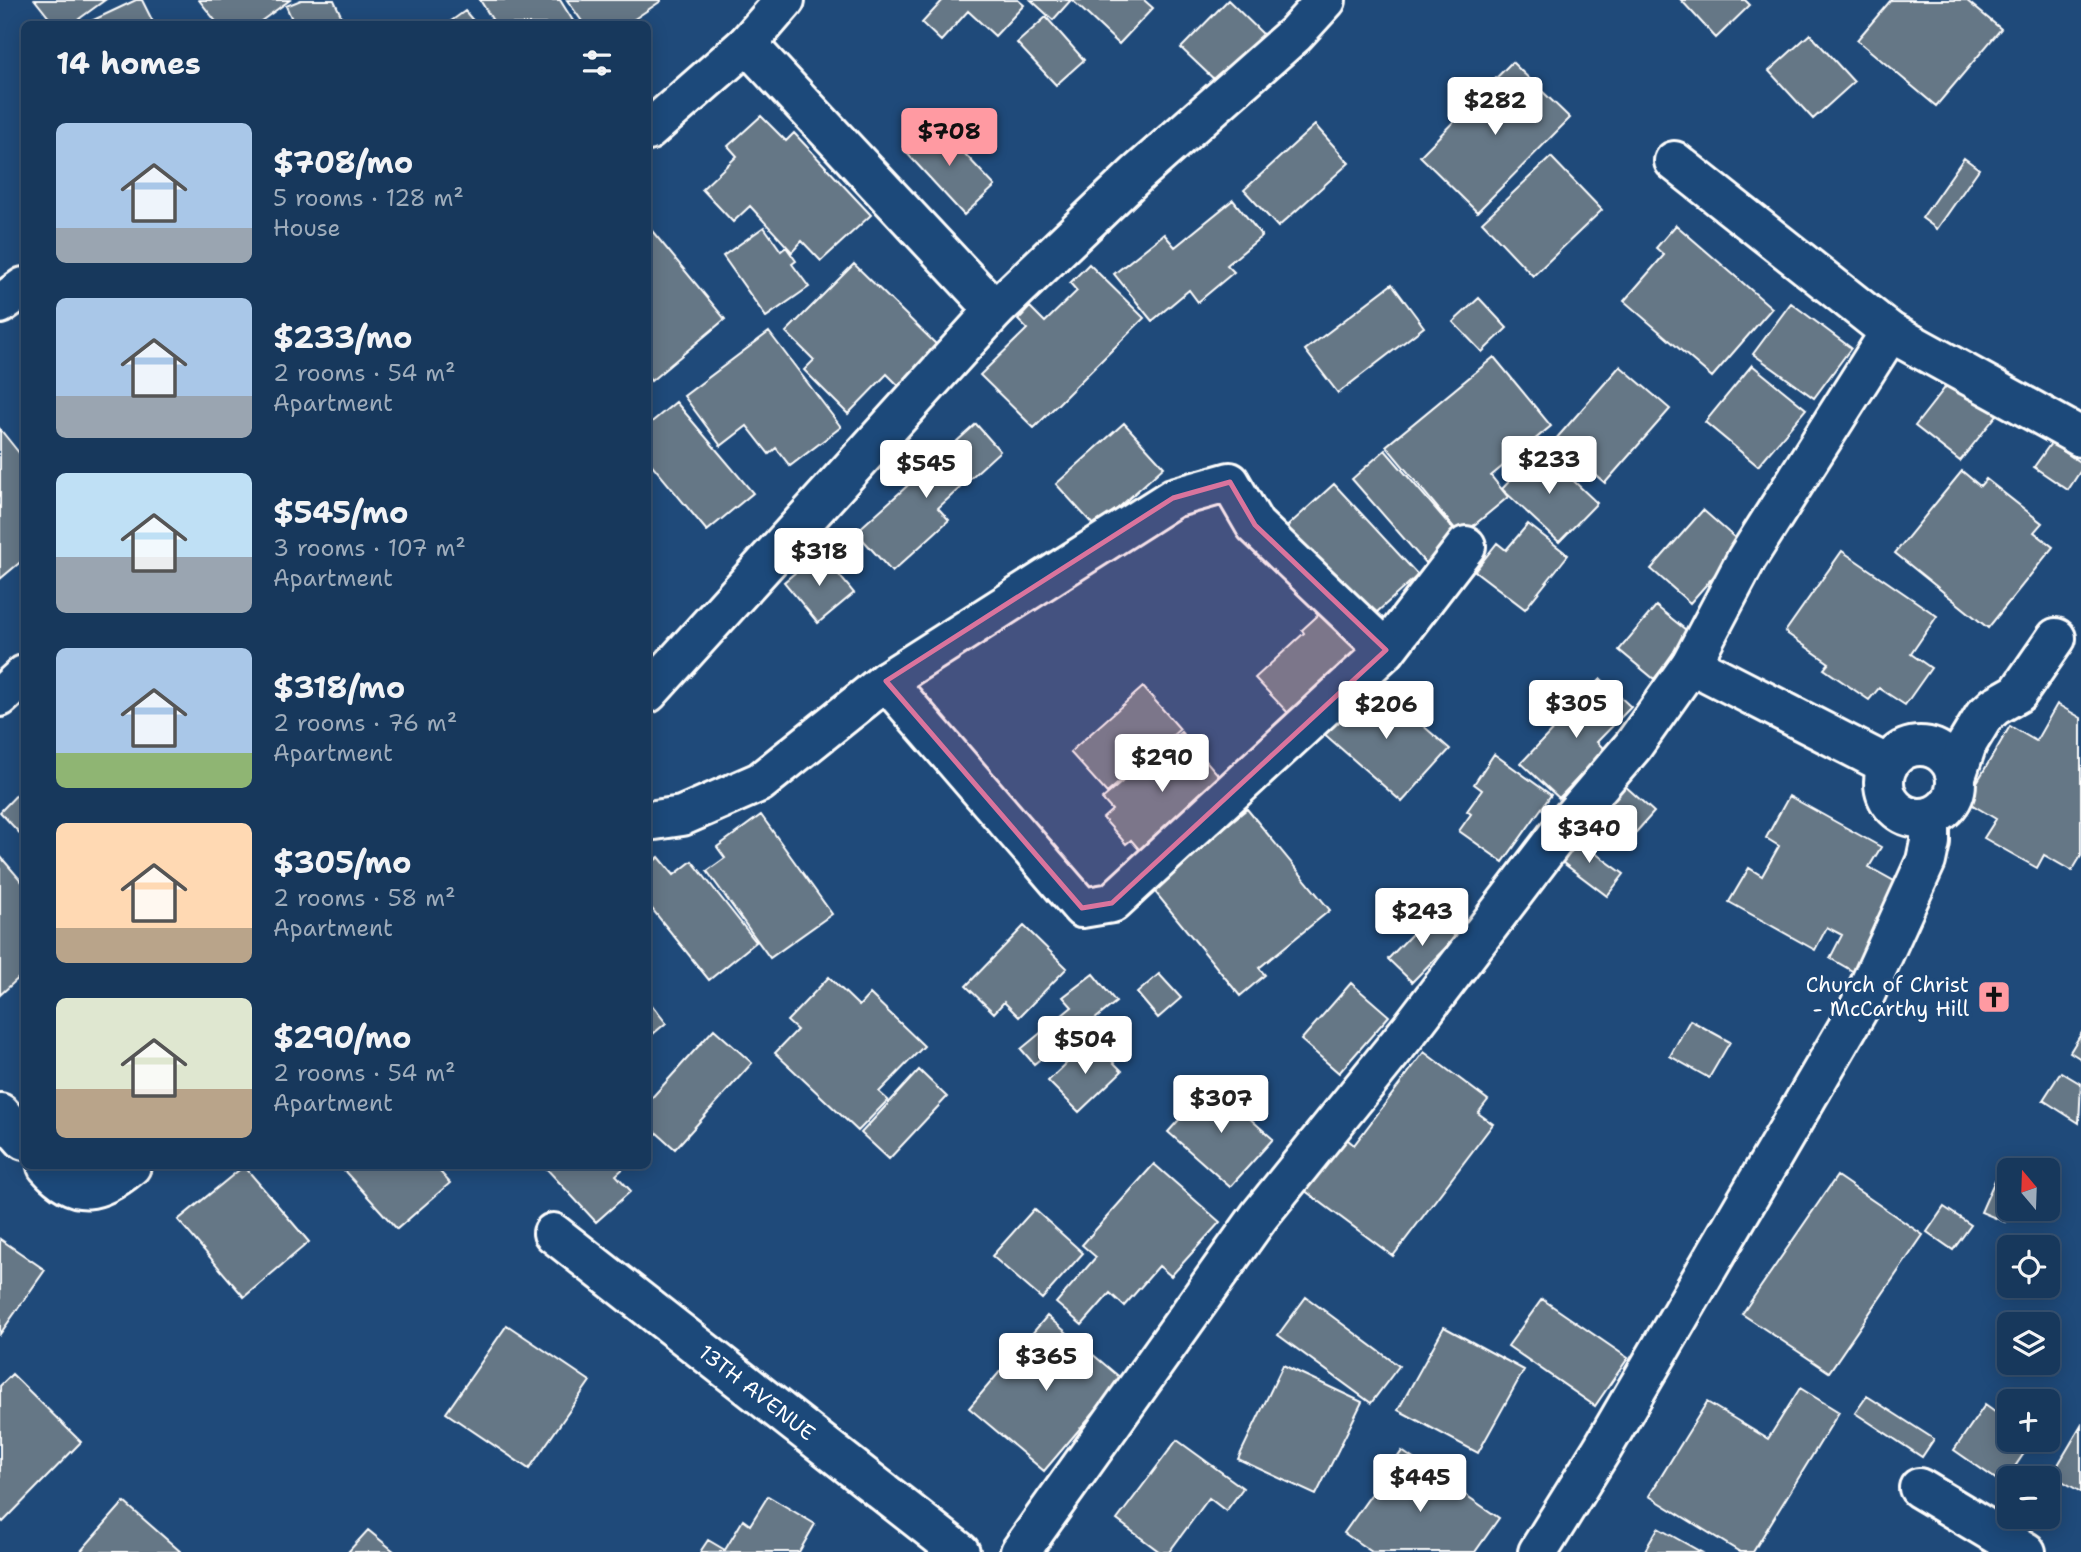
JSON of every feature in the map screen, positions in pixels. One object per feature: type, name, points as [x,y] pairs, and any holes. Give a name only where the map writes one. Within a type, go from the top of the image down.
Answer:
[{"type":"street","points":[[651,128],[747,44],[785,0]]},
{"type":"street","points":[[651,690],[995,310],[1137,174],[1295,34],[1326,0]]},
{"type":"street","points":[[747,44],[995,310]]},
{"type":"street","points":[[1674,161],[1891,332],[2081,437]]},
{"type":"street","points":[[0,304],[21,289]]},
{"type":"street","points":[[1020,1552],[1260,1215],[1411,1028],[1563,828],[1633,746],[1691,664],[1746,558],[1891,332]]},
{"type":"street","points":[[651,821],[682,816],[760,782],[886,681],[1173,498],[1230,482],[1255,525],[1386,650]]},
{"type":"street","points":[[886,681],[1082,908],[1112,903],[1386,650],[1466,546]]},
{"type":"street","points":[[1956,776],[1949,760],[1934,749],[1917,746],[1900,752],[1888,765],[1884,786],[1891,805],[1909,817],[1930,817],[1945,808],[1955,793],[1956,776],[1967,744],[1984,716],[1995,705],[2018,693],[2056,638]]},
{"type":"street","points":[[1691,664],[1888,765]]},
{"type":"street","points":[[0,697],[21,678]]},
{"type":"street","points":[[1538,1552],[1602,1449],[1859,1007],[1926,861],[1930,842],[1930,817]]},
{"type":"street","points":[[0,1113],[21,1137]]},
{"type":"street","points":[[50,1169],[60,1181],[84,1190],[112,1181],[127,1169]]},
{"type":"street","name":"13TH AVENUE","points":[[553,1233],[961,1552]]},
{"type":"street","points":[[1919,1488],[2026,1552]]},
{"type":"highlighted area","points":[[1230,482],[1255,525],[1386,650],[1112,903],[1082,908],[886,681],[1173,498]]},
{"type":"building","points":[[35,0],[105,0],[76,21],[52,21]]},
{"type":"building","points":[[136,0],[142,0],[152,21],[91,21]]},
{"type":"building","points":[[199,0],[290,0],[261,21],[216,21]]},
{"type":"building","points":[[301,0],[334,0],[344,21],[293,21],[286,6]]},
{"type":"building","points":[[480,0],[560,0],[573,21],[493,21]]},
{"type":"building","points":[[567,0],[661,0],[631,21],[582,21]]},
{"type":"building","points":[[943,0],[1018,0],[1024,5],[995,36],[968,11],[941,41],[922,23]]},
{"type":"building","points":[[1031,0],[1071,0],[1053,20]]},
{"type":"building","points":[[1072,0],[1144,0],[1153,8],[1119,44]]},
{"type":"building","points":[[1228,0],[1264,35],[1218,83],[1181,48]]},
{"type":"building","points":[[1681,0],[1745,0],[1750,5],[1716,38]]},
{"type":"building","points":[[1891,0],[1966,0],[2001,29],[1936,106],[1857,40]]},
{"type":"building","points":[[465,11],[473,21],[451,21]]},
{"type":"building","points":[[1046,17],[1084,60],[1056,85],[1017,43]]},
{"type":"building","points":[[1810,34],[1854,82],[1813,119],[1769,71]]},
{"type":"building","points":[[1512,62],[1570,118],[1477,212],[1420,156]]},
{"type":"building","points":[[1512,62],[1570,118],[1477,212],[1420,156]]},
{"type":"building","points":[[761,116],[786,141],[794,133],[871,215],[821,261],[802,241],[792,252],[750,206],[733,222],[702,189],[737,156],[728,146]]},
{"type":"building","points":[[934,121],[995,186],[964,215],[904,150]]},
{"type":"building","points":[[934,121],[995,186],[964,215],[904,150]]},
{"type":"building","points":[[1315,125],[1349,163],[1278,227],[1244,190]]},
{"type":"building","points":[[1551,157],[1602,210],[1533,276],[1482,222]]},
{"type":"building","points":[[1964,158],[1979,169],[1937,229],[1922,218]]},
{"type":"building","points":[[1233,200],[1262,236],[1227,265],[1234,272],[1198,302],[1189,290],[1152,321],[1114,274],[1164,234],[1175,247]]},
{"type":"building","points":[[1676,225],[1772,308],[1712,377],[1624,301],[1664,255],[1656,248]]},
{"type":"building","points":[[764,227],[781,251],[786,247],[796,261],[792,264],[809,287],[766,317],[723,256]]},
{"type":"building","points":[[651,230],[725,319],[651,381]]},
{"type":"building","points":[[854,264],[940,348],[901,388],[887,374],[848,414],[804,370],[814,360],[786,332]]},
{"type":"building","points":[[1089,264],[1144,318],[1034,428],[980,375],[1027,329],[1018,320],[1030,307],[1045,322],[1077,291],[1070,283]]},
{"type":"building","points":[[1392,284],[1424,327],[1338,393],[1305,350]]},
{"type":"building","points":[[1479,298],[1507,328],[1482,352],[1453,322]]},
{"type":"building","points":[[1791,303],[1851,348],[1814,398],[1753,354]]},
{"type":"building","points":[[769,332],[841,427],[790,466],[776,448],[769,454],[747,426],[721,446],[684,396]]},
{"type":"building","points":[[1494,357],[1551,426],[1491,476],[1508,497],[1461,536],[1386,446]]},
{"type":"building","points":[[1752,365],[1806,409],[1758,466],[1705,422]]},
{"type":"building","points":[[1620,366],[1670,409],[1605,483],[1555,440]]},
{"type":"building","points":[[1955,375],[2000,411],[1960,461],[1915,426]]},
{"type":"building","points":[[676,402],[753,493],[707,531],[651,464],[651,423]]},
{"type":"building","points":[[1124,423],[1164,467],[1096,528],[1056,484]]},
{"type":"building","points":[[976,424],[1000,451],[938,508],[949,520],[892,572],[856,532]]},
{"type":"building","points":[[0,429],[21,455],[21,562],[0,579]]},
{"type":"building","points":[[2051,443],[2081,463],[2081,470],[2068,490],[2034,467]]},
{"type":"building","points":[[1540,449],[1597,503],[1559,542],[1502,489]]},
{"type":"building","points":[[1385,450],[1460,537],[1427,565],[1352,479]]},
{"type":"building","points":[[1962,471],[1980,486],[1986,479],[2042,523],[2034,532],[2053,547],[1988,628],[1895,553]]},
{"type":"building","points":[[1334,484],[1418,575],[1366,622],[1282,531]]},
{"type":"building","points":[[1703,510],[1742,544],[1690,603],[1651,569]]},
{"type":"building","points":[[1528,524],[1568,555],[1525,609],[1475,571],[1497,543],[1506,550]]},
{"type":"building","points":[[1842,551],[1937,616],[1911,654],[1931,668],[1905,705],[1879,688],[1869,700],[1824,669],[1829,663],[1785,632]]},
{"type":"building","points":[[820,552],[854,593],[818,623],[784,582]]},
{"type":"building","points":[[1656,606],[1691,634],[1654,679],[1619,650]]},
{"type":"building","points":[[1325,609],[1361,647],[1289,714],[1255,678],[1304,633],[1302,630]]},
{"type":"building","points":[[1369,679],[1450,749],[1402,802],[1322,732]]},
{"type":"building","points":[[1601,679],[1631,707],[1597,742],[1605,750],[1559,798],[1521,763]]},
{"type":"building","points":[[1143,687],[1180,729],[1107,793],[1070,752]]},
{"type":"building","points":[[2057,704],[2081,718],[2081,856],[2072,871],[2044,855],[2037,868],[1984,838],[1996,819],[1966,801],[2010,726],[2036,741]]},
{"type":"building","points":[[1181,732],[1227,785],[1144,855],[1131,840],[1126,844],[1103,818],[1112,810],[1102,799]]},
{"type":"building","points":[[1494,754],[1551,795],[1503,862],[1459,831],[1471,814],[1467,811],[1482,790],[1474,784]]},
{"type":"building","points":[[1624,785],[1654,812],[1621,849],[1590,823]]},
{"type":"building","points":[[21,790],[21,835],[0,812]]},
{"type":"building","points":[[1789,796],[1881,847],[1869,867],[1903,886],[1854,972],[1830,958],[1842,935],[1827,927],[1815,950],[1729,902],[1749,868],[1762,876],[1779,846],[1766,838]]},
{"type":"building","points":[[1247,809],[1330,910],[1259,968],[1265,975],[1240,996],[1151,887]]},
{"type":"building","points":[[761,815],[832,914],[770,958],[707,871],[725,858],[717,847]]},
{"type":"building","points":[[1570,835],[1624,874],[1607,896],[1554,856]]},
{"type":"building","points":[[0,856],[21,880],[21,976],[0,995]]},
{"type":"building","points":[[659,857],[674,875],[692,861],[756,942],[709,980],[651,908],[651,864]]},
{"type":"building","points":[[1431,914],[1456,937],[1412,982],[1388,959]]},
{"type":"building","points":[[1024,926],[1067,968],[1019,1017],[1004,1002],[994,1013],[966,986]]},
{"type":"building","points":[[1093,974],[1116,1002],[1034,1064],[1021,1049],[1072,1007],[1063,997]]},
{"type":"building","points":[[1159,974],[1181,998],[1158,1018],[1137,993]]},
{"type":"building","points":[[829,977],[859,1006],[870,994],[924,1046],[879,1092],[888,1100],[858,1131],[775,1053],[797,1030],[787,1021]]},
{"type":"building","points":[[1351,983],[1389,1016],[1339,1073],[1301,1040]]},
{"type":"building","points":[[651,1004],[666,1023],[651,1036]]},
{"type":"building","points":[[1690,1020],[1730,1042],[1709,1078],[1670,1056]]},
{"type":"building","points":[[714,1029],[752,1063],[675,1149],[651,1128],[651,1099]]},
{"type":"building","points":[[2081,1034],[2081,1059],[2070,1052]]},
{"type":"building","points":[[1091,1040],[1122,1071],[1079,1112],[1048,1081]]},
{"type":"building","points":[[1424,1052],[1488,1100],[1478,1113],[1493,1124],[1393,1256],[1300,1187],[1341,1134],[1354,1145]]},
{"type":"building","points":[[919,1070],[947,1097],[889,1159],[861,1133]]},
{"type":"building","points":[[2061,1072],[2081,1084],[2079,1123],[2043,1100]]},
{"type":"building","points":[[1211,1084],[1273,1139],[1230,1187],[1168,1132]]},
{"type":"building","points":[[1154,1164],[1220,1222],[1171,1276],[1159,1266],[1124,1306],[1110,1293],[1082,1325],[1056,1303],[1096,1257],[1082,1245]]},
{"type":"building","points":[[240,1169],[247,1169],[309,1242],[244,1297],[178,1220]]},
{"type":"building","points":[[343,1169],[438,1169],[450,1183],[397,1229]]},
{"type":"building","points":[[547,1169],[623,1169],[616,1175],[631,1191],[596,1222]]},
{"type":"building","points":[[1837,1176],[1923,1235],[1829,1372],[1742,1314]]},
{"type":"building","points":[[1995,1180],[1997,1181],[1997,1219],[1981,1212]]},
{"type":"building","points":[[1944,1207],[1971,1225],[1953,1250],[1927,1232]]},
{"type":"building","points":[[1034,1209],[1083,1253],[1042,1299],[992,1256]]},
{"type":"building","points":[[0,1239],[45,1270],[0,1334]]},
{"type":"building","points":[[1306,1297],[1399,1366],[1371,1403],[1278,1335]]},
{"type":"building","points":[[1542,1299],[1628,1358],[1595,1406],[1508,1346]]},
{"type":"building","points":[[1047,1316],[1122,1379],[1044,1471],[969,1408]]},
{"type":"building","points":[[507,1325],[590,1381],[529,1469],[446,1413]]},
{"type":"building","points":[[1444,1327],[1524,1370],[1478,1453],[1398,1410]]},
{"type":"building","points":[[1283,1365],[1362,1402],[1316,1495],[1238,1459]]},
{"type":"building","points":[[12,1374],[81,1442],[3,1522],[0,1519],[0,1386]]},
{"type":"building","points":[[1800,1388],[1839,1412],[1753,1552],[1740,1552],[1649,1496],[1707,1402],[1768,1439]]},
{"type":"building","points":[[1867,1396],[1934,1439],[1922,1457],[1855,1413]]},
{"type":"building","points":[[1985,1405],[1997,1414],[1997,1452],[2025,1452],[2015,1466],[1997,1466],[1997,1480],[1954,1450]]},
{"type":"building","points":[[2081,1426],[2081,1492],[2060,1480],[2060,1466],[2057,1466]]},
{"type":"building","points":[[1177,1440],[1243,1488],[1226,1511],[1209,1498],[1169,1552],[1160,1552],[1117,1520]]},
{"type":"building","points":[[1402,1451],[1499,1518],[1475,1552],[1372,1552],[1344,1533]]},
{"type":"building","points":[[768,1496],[815,1524],[799,1552],[700,1552],[708,1540],[725,1550],[743,1520],[750,1525]]},
{"type":"building","points":[[124,1502],[181,1552],[80,1552]]},
{"type":"building","points":[[1658,1528],[1701,1552],[1644,1552]]},
{"type":"building","points":[[368,1530],[395,1552],[348,1552]]},
{"type":"place","name":"Church of Christ - McCarthy Hill","points":[[1994,997]]}]
